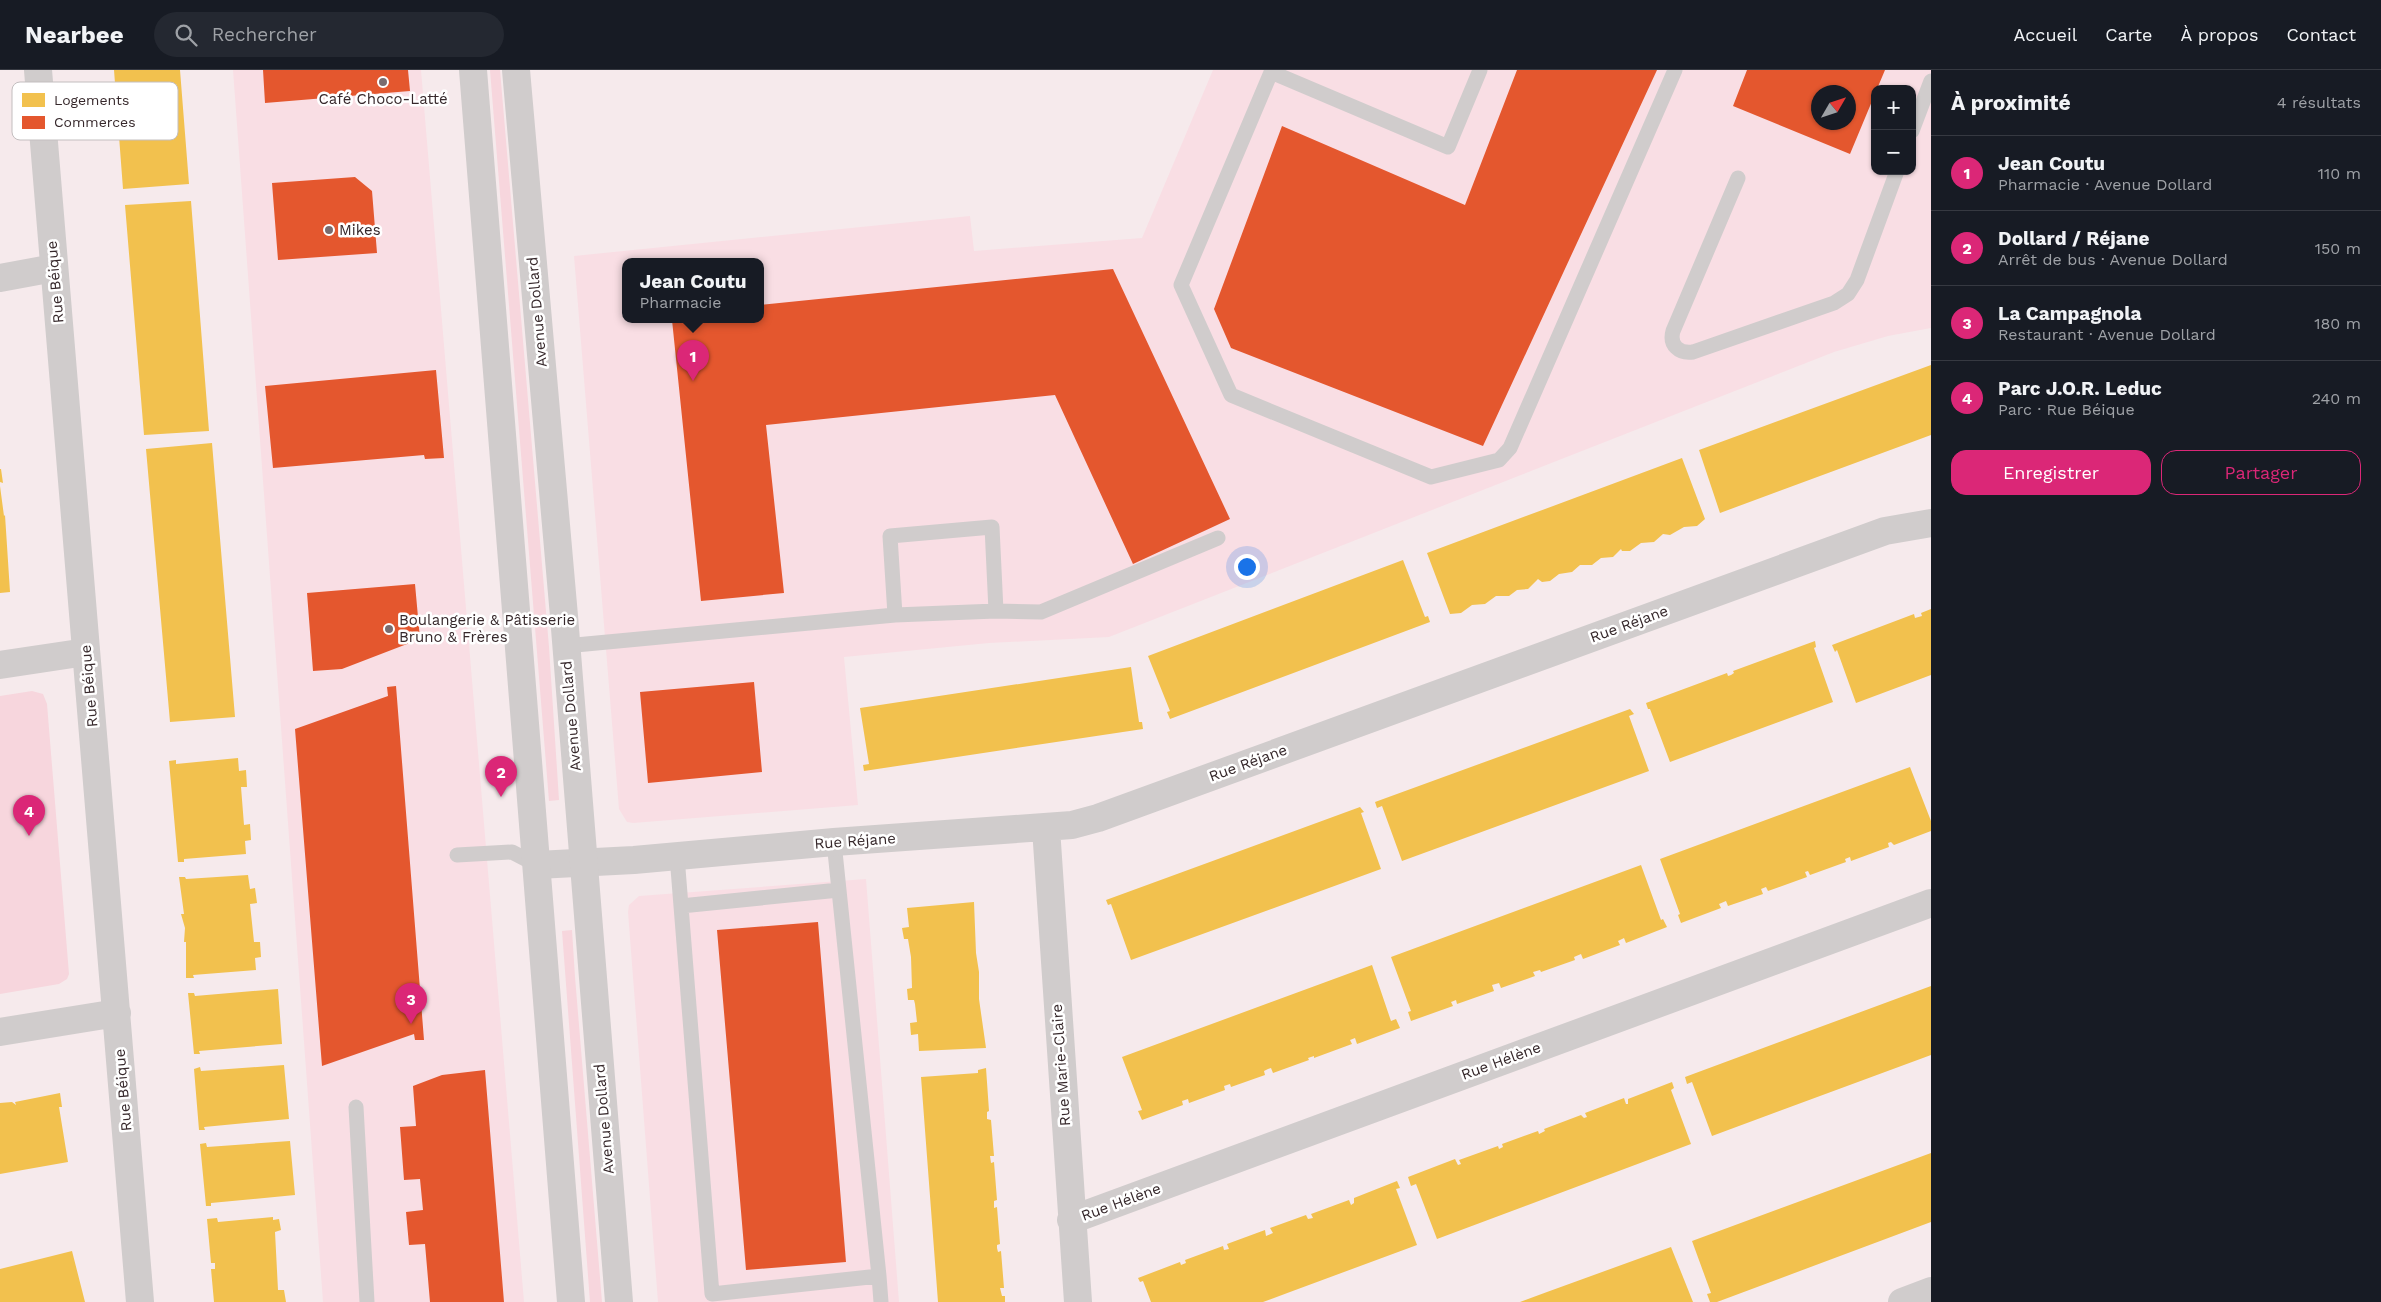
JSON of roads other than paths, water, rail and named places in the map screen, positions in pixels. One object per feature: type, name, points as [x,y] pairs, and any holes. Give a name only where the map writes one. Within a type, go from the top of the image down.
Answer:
[{"type":"street","points":[[473,70],[571,1302]]},
{"type":"street","name":"Avenue Dollard","points":[[516,70],[566,646],[619,1302]]},
{"type":"street","name":"Rue Béique","points":[[44,140],[140,1302]]},
{"type":"street","points":[[0,278],[54,268]]},
{"type":"street","name":"Rue Réjane","points":[[536,865],[584,863],[834,842],[1072,825],[1098,818],[1884,531],[1931,523]]},
{"type":"street","points":[[0,666],[86,652]]},
{"type":"street","name":"Rue Marie-Claire","points":[[1046,828],[1078,1302]]},
{"type":"street","name":"Rue Hélène","points":[[1071,1220],[1931,903]]},
{"type":"street","points":[[0,1032],[117,1013]]},
{"type":"street","points":[[1902,1302],[1931,1291]]},
{"type":"lane","points":[[1480,70],[1448,147],[1271,71],[1181,285],[1231,395],[1431,477],[1499,460],[1510,448],[1675,70]]},
{"type":"lane","points":[[1913,130],[1931,81]]},
{"type":"lane","points":[[1738,178],[1672,331],[1672,341],[1678,350],[1682,352],[1693,352],[1834,303],[1848,294],[1857,280],[1896,175]]},
{"type":"lane","points":[[895,615],[890,536],[992,527],[996,612]]},
{"type":"lane","points":[[566,646],[895,615],[1040,612],[1218,538]]},
{"type":"lane","points":[[834,842],[881,1302]]},
{"type":"lane","points":[[457,855],[512,852],[536,865]]},
{"type":"lane","points":[[677,856],[712,1298],[878,1276]]},
{"type":"lane","points":[[681,906],[839,890]]},
{"type":"lane","points":[[356,1107],[367,1302]]},
{"type":"place","name":"Café Choco-Latté","points":[[383,82]]},
{"type":"place","name":"Mikes","points":[[329,230]]},
{"type":"place","name":"Jean Coutu","points":[[693,381]]},
{"type":"place","name":"Boulangerie & Pâtisserie Bruno & Frères","points":[[389,629]]},
{"type":"place","name":"Dollard / Réjane","points":[[501,797]]},
{"type":"place","name":"Parc J.O.R. Leduc","points":[[29,836]]},
{"type":"place","name":"La Campagnola","points":[[411,1024]]}]
